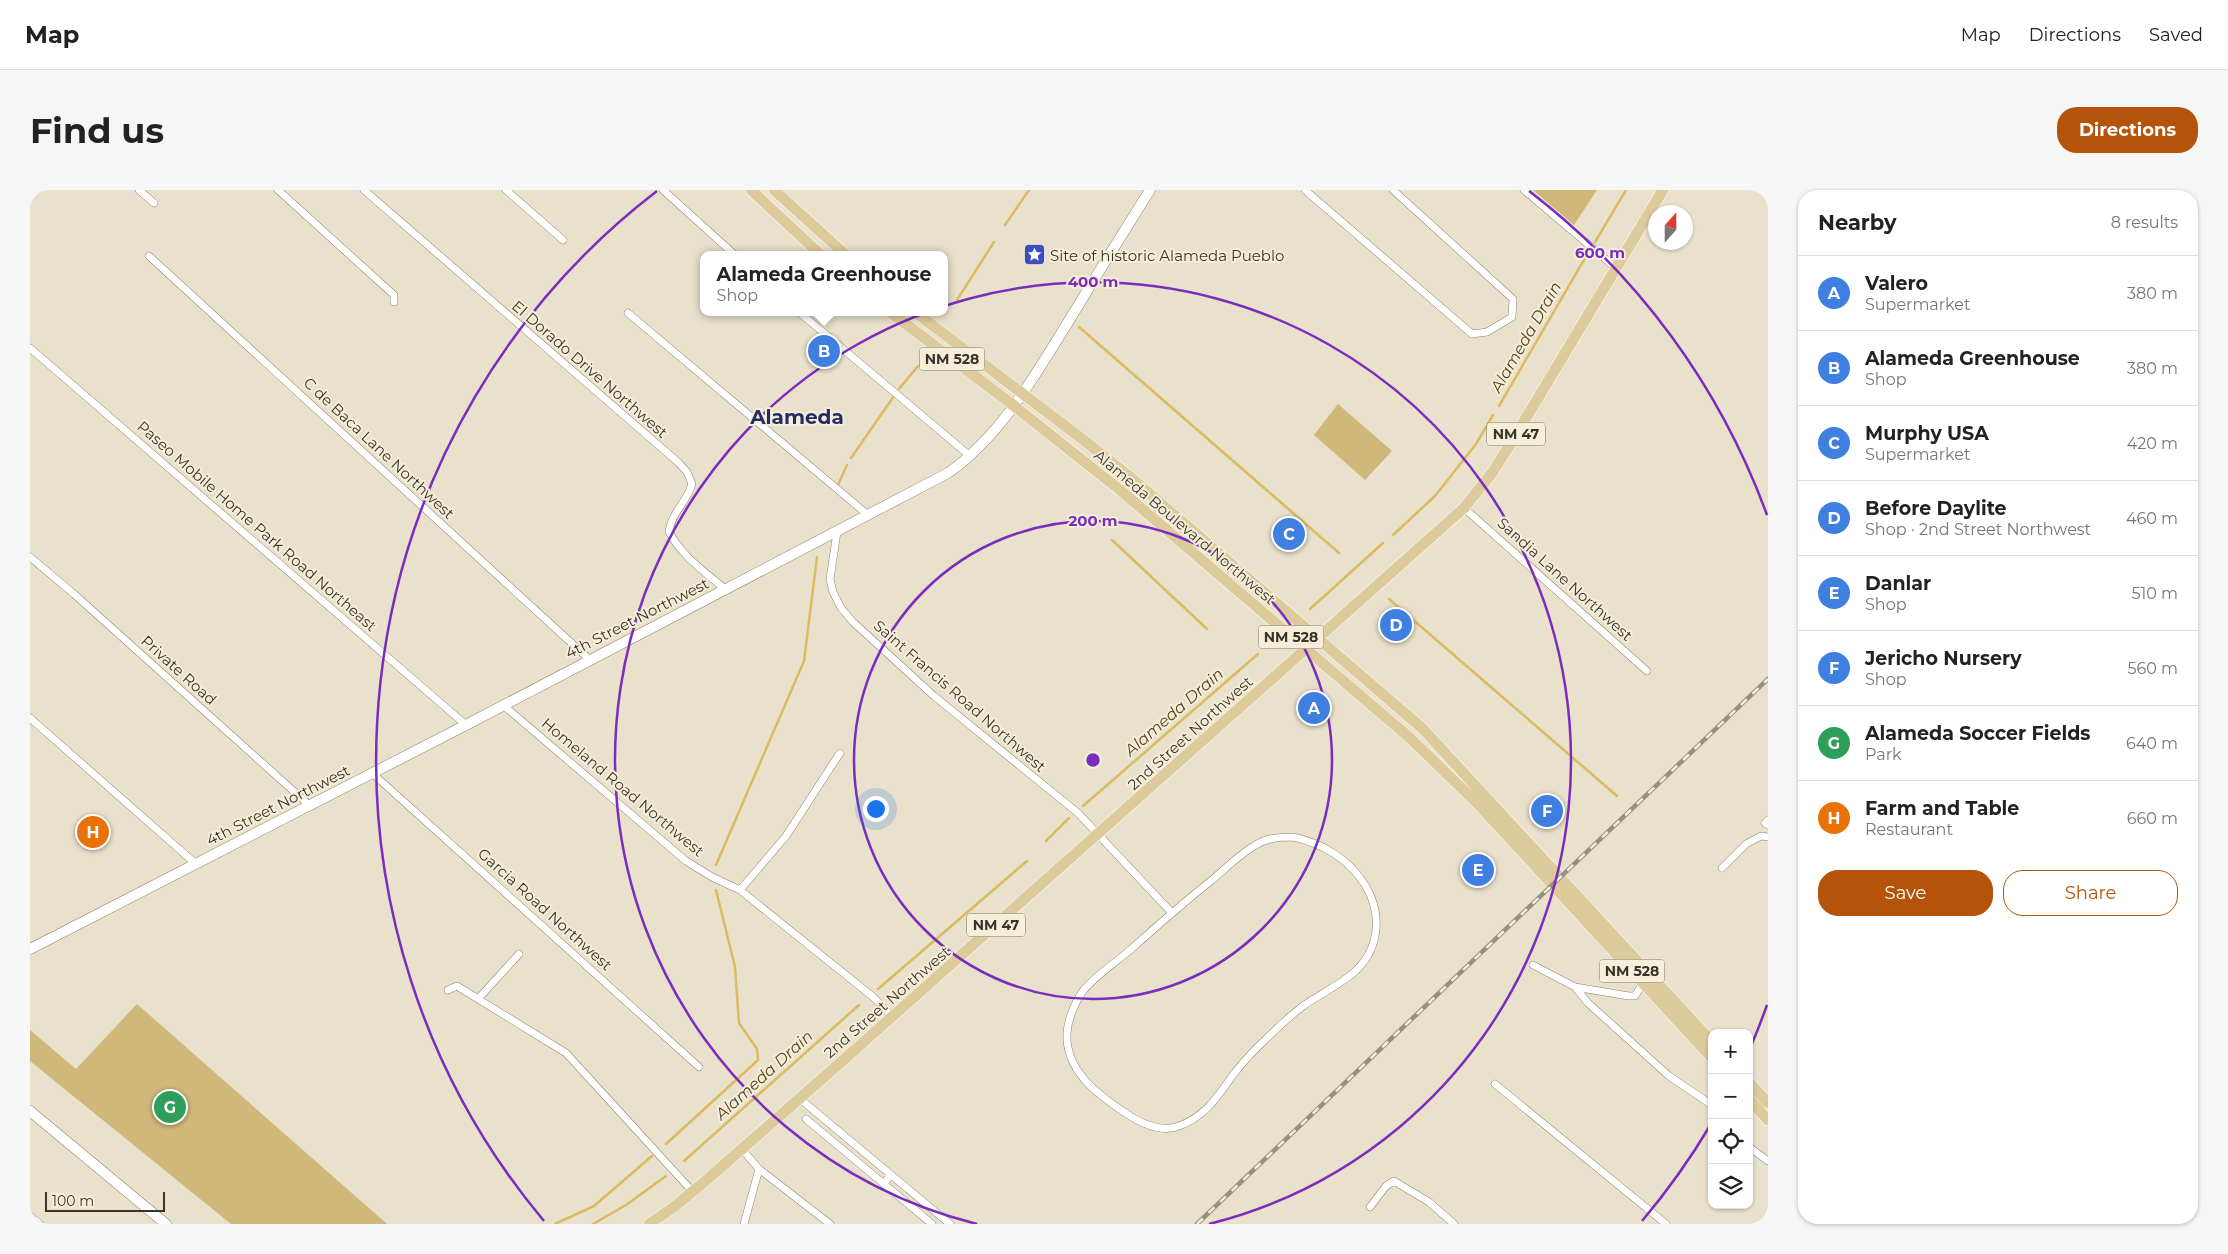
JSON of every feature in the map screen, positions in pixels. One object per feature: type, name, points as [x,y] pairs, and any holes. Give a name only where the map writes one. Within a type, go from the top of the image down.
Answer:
[{"type":"main road","points":[[751,190],[817,251]]},
{"type":"main road","points":[[774,190],[842,251]]},
{"type":"main road","name":"4th Street Northwest","points":[[30,949],[466,725],[948,473],[970,456],[1014,405],[1150,190]]},
{"type":"main road","name":"2nd Street Northwest","points":[[649,1224],[693,1192],[1099,834],[1464,508],[1492,473],[1663,190]]},
{"type":"main road","name":"Alameda Boulevard Northwest","points":[[895,316],[1014,405],[1120,490],[1410,738],[1557,881]]},
{"type":"main road","name":"Alameda Boulevard Northwest","points":[[920,316],[1129,476],[1422,728],[1557,881]]},
{"type":"main road","name":"NM 528","points":[[1557,881],[1643,983],[1708,1054]]},
{"type":"main road","name":"NM 528","points":[[1557,881],[1708,1038]]},
{"type":"main road","points":[[1753,1086],[1768,1103]]},
{"type":"main road","points":[[1753,1103],[1768,1120]]},
{"type":"main road","points":[[30,1111],[166,1224]]},
{"type":"street","points":[[139,190],[154,203]]},
{"type":"street","points":[[278,190],[394,294],[394,302]]},
{"type":"street","name":"El Dorado Drive Northwest","points":[[364,190],[687,472],[692,484],[689,496],[674,515],[669,531],[673,541],[690,560],[725,589]]},
{"type":"street","points":[[506,190],[563,240]]},
{"type":"street","points":[[663,190],[731,251]]},
{"type":"street","points":[[1305,190],[1472,334],[1487,332],[1512,317],[1513,298],[1393,190]]},
{"type":"street","points":[[1524,190],[1616,268]]},
{"type":"street","name":"C de Baca Lane Northwest","points":[[150,256],[590,660]]},
{"type":"street","points":[[628,313],[868,515]]},
{"type":"street","points":[[804,316],[970,456]]},
{"type":"street","name":"Paseo Mobile Home Park Road Northeast","points":[[30,348],[466,725]]},
{"type":"street","name":"Sandia Lane Northwest","points":[[1464,508],[1647,671]]},
{"type":"street","name":"Saint Francis Road Northwest","points":[[836,532],[830,579],[833,592],[841,608],[934,696],[1078,813],[1172,913]]},
{"type":"street","name":"Private Road","points":[[30,557],[74,594],[309,805]]},
{"type":"street","name":"Homeland Road Northwest","points":[[503,705],[686,861],[712,877],[740,890],[872,996],[892,1016]]},
{"type":"street","points":[[30,718],[196,864]]},
{"type":"street","points":[[740,890],[786,836],[840,754]]},
{"type":"street","name":"Garcia Road Northwest","points":[[372,773],[699,1067]]},
{"type":"street","points":[[1768,820],[1765,823],[1768,825]]},
{"type":"street","points":[[1722,868],[1746,844],[1762,836],[1768,837]]},
{"type":"street","points":[[1293,837],[1313,841],[1333,853],[1359,875],[1371,894],[1376,910],[1378,927],[1368,956],[1353,973],[1301,1008],[1279,1026],[1251,1053],[1216,1100],[1201,1115],[1172,1129],[1152,1127],[1134,1119],[1104,1099],[1076,1070],[1068,1053],[1067,1032],[1073,1008],[1084,991],[1172,913],[1256,845],[1274,838],[1293,837]]},
{"type":"street","points":[[479,998],[519,954]]},
{"type":"street","points":[[1532,965],[1575,987],[1629,996],[1635,996],[1643,983]]},
{"type":"street","points":[[448,990],[458,986],[566,1053],[693,1192]]},
{"type":"street","points":[[1575,987],[1588,1003],[1669,1076],[1708,1102]]},
{"type":"street","points":[[1495,1084],[1666,1224]]},
{"type":"street","points":[[799,1098],[950,1224]]},
{"type":"street","points":[[806,1119],[932,1224]]},
{"type":"street","points":[[742,1148],[759,1169],[830,1224]]},
{"type":"street","points":[[1753,1150],[1768,1161]]},
{"type":"street","points":[[744,1224],[759,1169]]},
{"type":"street","points":[[884,1184],[890,1175]]},
{"type":"street","points":[[1370,1207],[1386,1186],[1394,1181],[1429,1202],[1454,1224]]},
{"type":"street","points":[[30,1216],[40,1224]]},
{"type":"shaded area","points":[[1533,190],[1597,190],[1574,225]]},
{"type":"shaded area","points":[[1338,404],[1392,451],[1365,480],[1314,435]]},
{"type":"shaded area","points":[[137,1004],[387,1224],[231,1224],[30,1061],[30,1030],[76,1069]]},
{"type":"waterway","points":[[1005,225],[1029,190]]},
{"type":"waterway","name":"Alameda Drain","points":[[1595,242],[1626,190]]},
{"type":"waterway","points":[[957,300],[994,242]]},
{"type":"waterway","name":"Alameda Drain","points":[[1499,406],[1588,253]]},
{"type":"waterway","points":[[1079,327],[1339,553]]},
{"type":"waterway","points":[[899,389],[918,366]]},
{"type":"waterway","points":[[851,458],[894,396]]},
{"type":"waterway","name":"Alameda Drain","points":[[1393,535],[1435,496],[1476,444],[1493,415]]},
{"type":"waterway","points":[[838,485],[847,465]]},
{"type":"waterway","points":[[1112,540],[1207,629]]},
{"type":"waterway","name":"Alameda Drain","points":[[1310,609],[1383,543]]},
{"type":"waterway","points":[[716,865],[804,661],[817,557]]},
{"type":"waterway","points":[[1389,599],[1617,796]]},
{"type":"waterway","name":"Alameda Drain","points":[[1083,806],[1258,654]]},
{"type":"waterway","points":[[1046,841],[1069,818]]},
{"type":"waterway","name":"Alameda Drain","points":[[878,989],[1027,861]]},
{"type":"waterway","points":[[666,1144],[758,1060],[757,1049],[739,1023],[735,967],[716,890]]},
{"type":"waterway","name":"Alameda Drain","points":[[684,1161],[859,1005]]},
{"type":"waterway","points":[[555,1224],[594,1206],[652,1156]]},
{"type":"waterway","name":"Alameda Drain","points":[[593,1224],[626,1205],[666,1176]]},
{"type":"railway","points":[[1197,1224],[1768,679]]},
{"type":"place","name":"Site of historic Alameda Pueblo","points":[[1034,255]]},
{"type":"place","name":"Alameda Greenhouse","points":[[824,351]]},
{"type":"place","name":"Murphy USA","points":[[1289,534]]},
{"type":"place","name":"Before Daylite","points":[[1396,625]]},
{"type":"place","name":"Valero","points":[[1314,708]]},
{"type":"place","name":"Jericho Nursery","points":[[1547,811]]},
{"type":"place","name":"Farm and Table","points":[[93,832]]},
{"type":"place","name":"Danlar","points":[[1478,870]]},
{"type":"place","name":"Alameda Soccer Fields","points":[[170,1107]]},
{"type":"district","name":"Alameda","points":[[797,417]]}]
